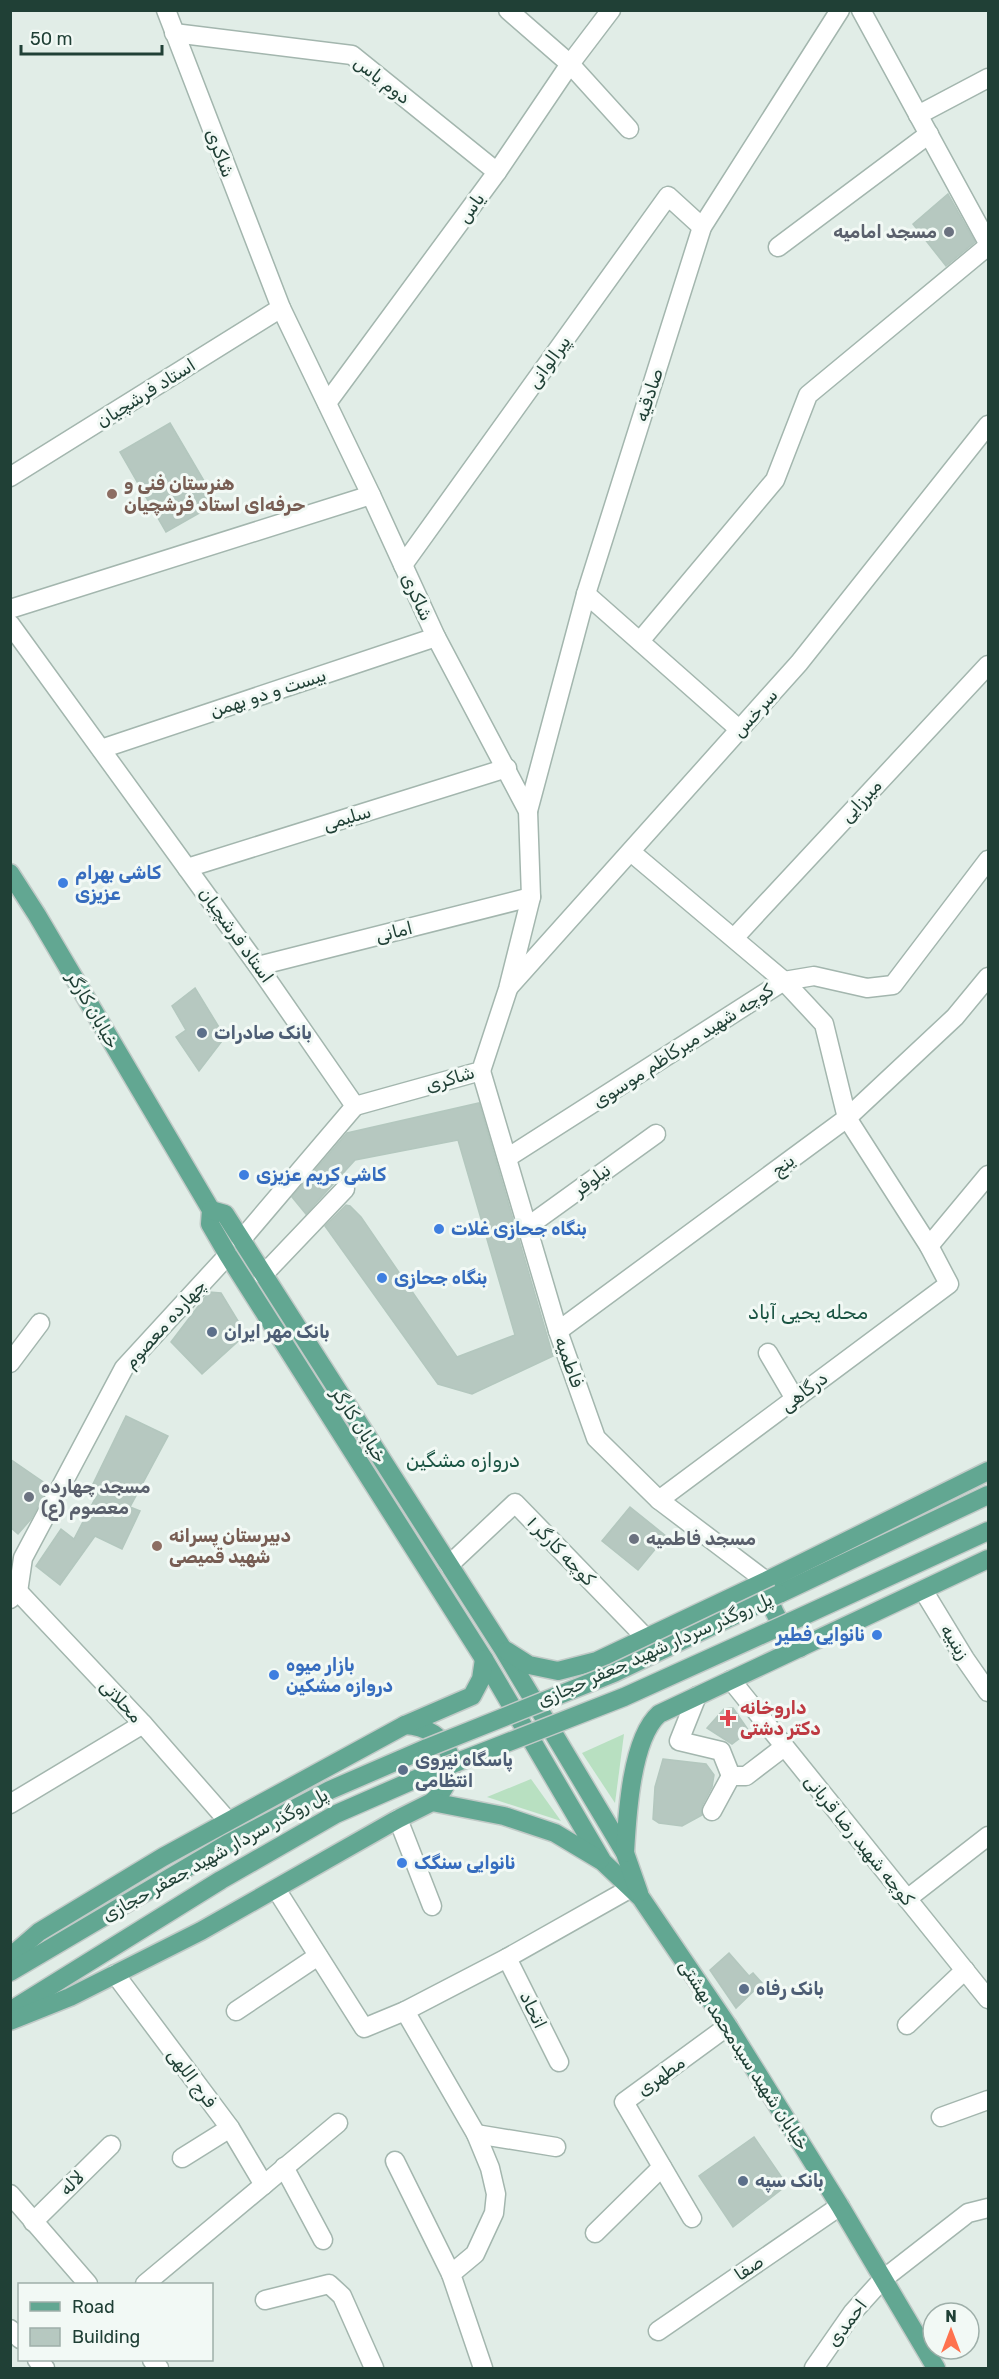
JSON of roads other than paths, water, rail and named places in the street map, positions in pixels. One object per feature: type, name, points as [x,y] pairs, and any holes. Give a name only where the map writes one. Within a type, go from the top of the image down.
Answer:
[{"type":"main road","name":"خیابان کارگر","points":[[10,873],[38,915],[211,1210],[210,1224],[228,1255],[484,1659]]},
{"type":"main road","name":"خیابان کارگر","points":[[211,1210],[225,1214],[503,1649]]},
{"type":"main road","points":[[503,1649],[529,1665],[558,1671],[597,1661],[646,1638],[773,1588],[988,1471]]},
{"type":"main road","name":"پل روگذر سردار شهید جعفر حجازی","points":[[10,1972],[227,1844],[330,1790],[614,1672],[773,1588],[988,1495]]},
{"type":"main road","name":"پل روگذر سردار شهید جعفر حجازی","points":[[10,2011],[221,1880],[336,1814],[432,1772],[624,1697],[988,1531]]},
{"type":"main road","points":[[626,1853],[627,1812],[633,1775],[649,1725],[659,1714],[988,1559]]},
{"type":"main road","points":[[773,1588],[769,1604],[778,1622],[800,1648]]},
{"type":"main road","name":"خیابان شهید سیدمحمد بهشتی","points":[[503,1649],[626,1853],[636,1893]]},
{"type":"main road","points":[[10,1957],[39,1932],[228,1821],[405,1725],[472,1696],[481,1679],[484,1659]]},
{"type":"main road","name":"خیابان شهید سیدمحمد بهشتی","points":[[484,1659],[603,1862],[636,1893],[728,2026],[840,2206],[936,2368]]},
{"type":"main road","points":[[10,2021],[70,1997],[201,1931],[432,1802],[443,1793],[449,1780],[452,1766],[449,1753],[442,1740],[432,1731],[419,1726],[405,1725]]},
{"type":"main road","points":[[432,1802],[504,1816],[555,1833],[603,1862]]},
{"type":"street","name":"شاکری","points":[[166,10],[281,308],[436,637],[528,811],[531,897],[508,989],[482,1071],[355,1106]]},
{"type":"street","points":[[508,10],[570,64],[629,129]]},
{"type":"street","name":"یاس","points":[[327,403],[497,172],[570,64],[611,10]]},
{"type":"street","name":"صادقیه","points":[[528,811],[586,594],[702,228],[840,10]]},
{"type":"street","points":[[640,641],[776,480],[808,394],[988,245],[861,10]]},
{"type":"street","name":"دوم یاس","points":[[174,33],[352,55],[497,172]]},
{"type":"street","points":[[918,115],[988,78]]},
{"type":"street","points":[[778,248],[929,134]]},
{"type":"street","name":"پیرالوانی","points":[[403,565],[668,196],[702,228]]},
{"type":"street","name":"استاد فرشچیان","points":[[10,477],[281,308]]},
{"type":"street","name":"سرخس","points":[[508,989],[799,663],[988,425]]},
{"type":"street","points":[[10,609],[371,495]]},
{"type":"street","points":[[586,594],[740,730]]},
{"type":"street","name":"استاد فرشچیان","points":[[10,624],[258,966],[355,1106]]},
{"type":"street","name":"بیست و دو بهمن","points":[[101,749],[436,637]]},
{"type":"street","name":"میرزایی","points":[[734,938],[988,665]]},
{"type":"street","name":"سلیمی","points":[[187,868],[507,768]]},
{"type":"street","points":[[631,852],[784,981],[824,1024],[847,1118],[929,1246],[988,1175]]},
{"type":"street","name":"کوچه شهید میرکاظم موسوی","points":[[507,1158],[784,981],[814,976],[867,988],[893,985],[988,861]]},
{"type":"street","name":"امانی","points":[[258,966],[531,897]]},
{"type":"street","name":"ینج","points":[[558,1331],[847,1118],[955,1017],[988,977]]},
{"type":"street","name":"فاطمیه","points":[[482,1071],[558,1331],[596,1438],[659,1500],[773,1588]]},
{"type":"street","points":[[241,1240],[355,1106]]},
{"type":"street","name":"نیلوفر","points":[[527,1227],[656,1134]]},
{"type":"street","points":[[263,1275],[345,1189]]},
{"type":"street","name":"درگاهی","points":[[659,1500],[949,1284],[929,1246]]},
{"type":"street","name":"چهارده معصوم","points":[[13,1591],[23,1558],[124,1368],[228,1255]]},
{"type":"street","points":[[10,1363],[40,1323]]},
{"type":"street","points":[[768,1353],[795,1399]]},
{"type":"street","name":"کوچه کارگر ۱","points":[[449,1565],[515,1503],[646,1638]]},
{"type":"street","name":"زینبیه","points":[[923,1590],[988,1692]]},
{"type":"street","name":"محلاتی","points":[[13,1591],[143,1724],[228,1821]]},
{"type":"street","name":"کوچه شهید رضا قربانی","points":[[730,1680],[988,1999]]},
{"type":"street","points":[[697,1696],[679,1741],[722,1751],[731,1776],[712,1810]]},
{"type":"street","points":[[10,1804],[143,1724]]},
{"type":"street","points":[[731,1776],[746,1776],[784,1747]]},
{"type":"street","points":[[398,1819],[432,1906]]},
{"type":"street","points":[[907,1899],[988,1836]]},
{"type":"street","points":[[276,1889],[364,2028],[405,2011],[636,1893]]},
{"type":"street","points":[[236,2011],[318,1956]]},
{"type":"street","name":"اتحاد","points":[[507,1958],[559,2062]]},
{"type":"street","points":[[907,2025],[965,1970]]},
{"type":"street","name":"فرج اللهی","points":[[115,1974],[230,2128],[264,2185]]},
{"type":"street","points":[[405,2011],[476,2134],[490,2168],[495,2194],[494,2214],[475,2254],[451,2274]]},
{"type":"street","name":"مطهری","points":[[692,2218],[624,2102],[728,2026]]},
{"type":"street","points":[[941,2117],[988,2100]]},
{"type":"street","points":[[146,2283],[338,2123]]},
{"type":"street","points":[[183,2158],[230,2128]]},
{"type":"street","points":[[476,2134],[556,2147]]},
{"type":"street","name":"لاله","points":[[33,2222],[111,2145]]},
{"type":"street","points":[[395,2161],[451,2274],[483,2368]]},
{"type":"street","points":[[284,2167],[323,2240]]},
{"type":"street","points":[[595,2233],[662,2167]]},
{"type":"street","points":[[10,2194],[87,2283]]},
{"type":"street","name":"صفا","points":[[658,2331],[840,2206]]},
{"type":"street","points":[[882,2280],[968,2213],[988,2208]]},
{"type":"street","name":"احمدی","points":[[814,2368],[853,2312],[882,2280]]},
{"type":"street","points":[[265,2300],[328,2284],[342,2296],[374,2368]]},
{"type":"place","name":"مسجد امامیه","points":[[949,232]]},
{"type":"place","name":"هنرستان فنی و حرفه‌ای استاد فرشچیان","points":[[112,494]]},
{"type":"place","name":"کاشی بهرام عزیزی","points":[[63,883]]},
{"type":"place","name":"بانک صادرات","points":[[202,1033]]},
{"type":"place","name":"کاشی کریم عزیزی","points":[[244,1175]]},
{"type":"place","name":"بنگاه جحازی غلات","points":[[439,1229]]},
{"type":"place","name":"بنگاه جحازی","points":[[382,1278]]},
{"type":"place","name":"بانک مهر ایران","points":[[212,1332]]},
{"type":"place","name":"مسجد چهارده معصوم (ع)","points":[[29,1497]]},
{"type":"place","name":"مسجد فاطمیه","points":[[634,1539]]},
{"type":"place","name":"دبیرستان پسرانه شهید قمیصی","points":[[157,1546]]},
{"type":"place","name":"نانوایی فطیر","points":[[877,1635]]},
{"type":"place","name":"بازار میوه دروازه مشکین","points":[[274,1675]]},
{"type":"place","name":"داروخانه دکتر دشتی","points":[[728,1718]]},
{"type":"place","name":"پاسگاه نیروی انتظامی","points":[[403,1770]]},
{"type":"place","name":"نانوایی سنگک","points":[[402,1863]]},
{"type":"place","name":"بانک رفاه","points":[[744,1989]]},
{"type":"place","name":"بانک سپه","points":[[743,2181]]},
{"type":"district","name":"محله یحیی آباد","points":[[808,1312]]},
{"type":"district","name":"دروازه مشگین","points":[[463,1460]]}]
